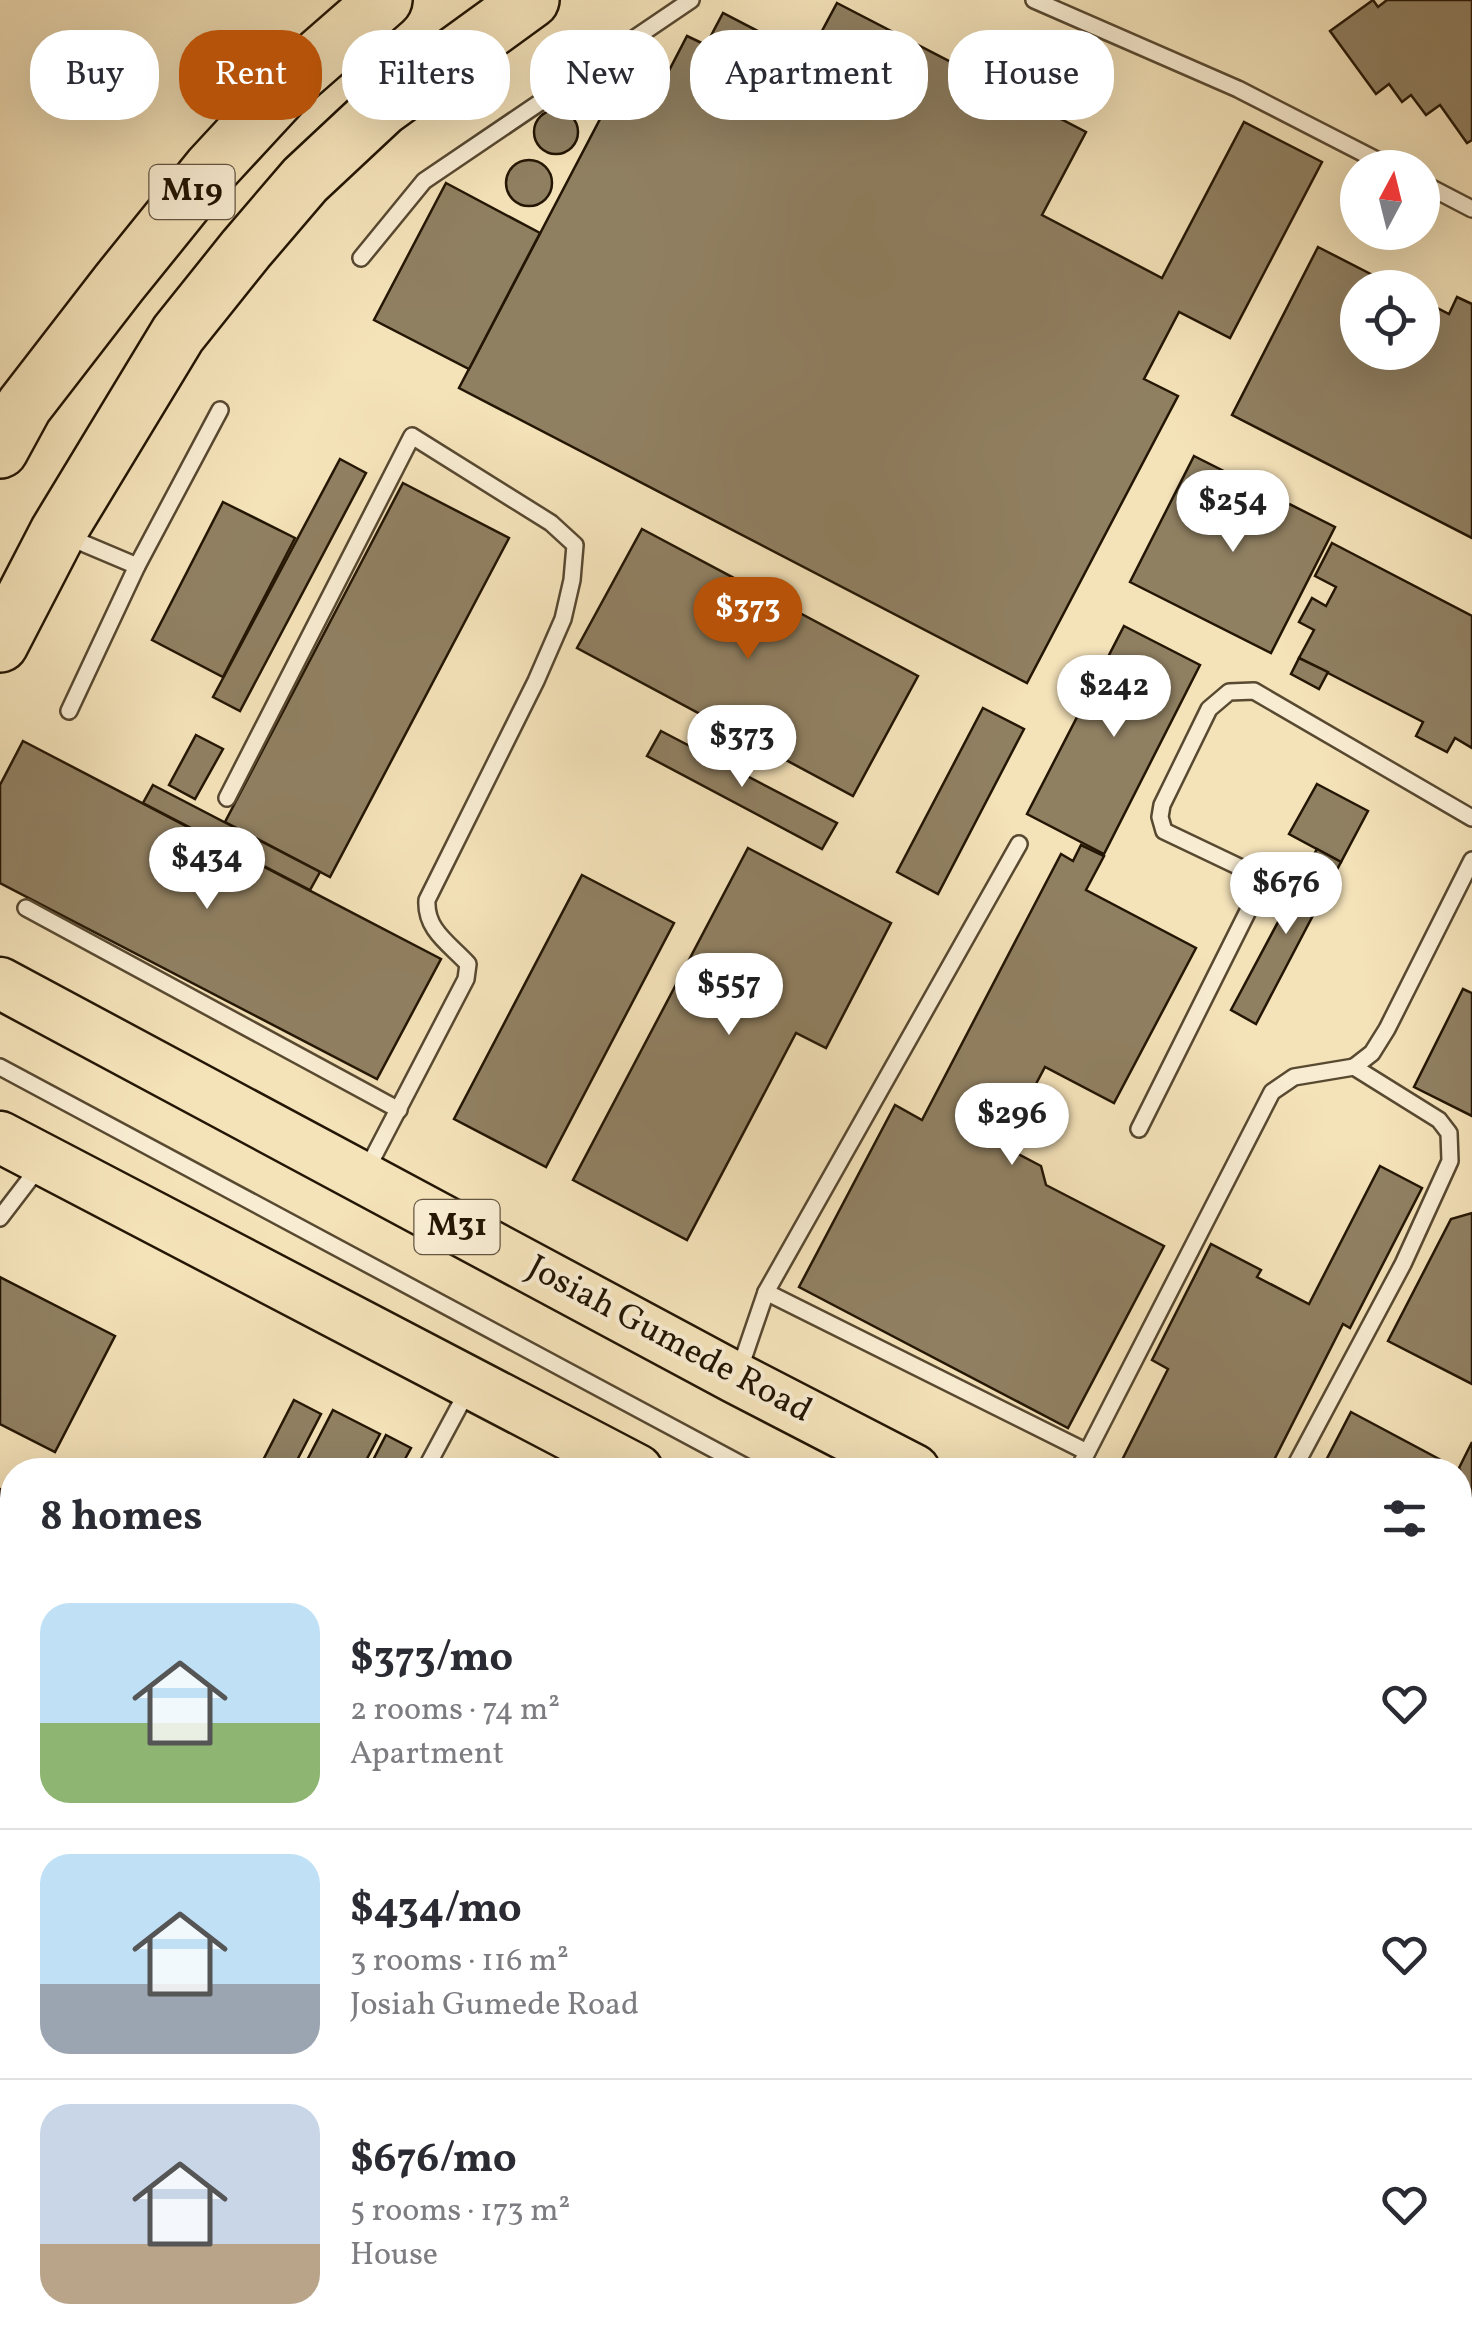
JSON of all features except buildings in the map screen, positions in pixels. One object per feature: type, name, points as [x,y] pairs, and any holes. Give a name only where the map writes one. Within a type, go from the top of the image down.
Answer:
[{"type":"highway","name":"M19","points":[[0,450],[24,406],[118,282],[211,169],[298,76],[384,0]]},
{"type":"highway","name":"M19","points":[[0,644],[58,532],[178,334],[246,248],[305,180],[382,108],[531,0]]},
{"type":"main road","name":"Josiah Gumede Road","points":[[0,983],[891,1458]]},
{"type":"main road","points":[[0,1136],[615,1458]]},
{"type":"lane","points":[[361,258],[424,182],[691,0]]},
{"type":"lane","points":[[1034,0],[1238,89],[1357,150]]},
{"type":"lane","points":[[1440,192],[1472,209]]},
{"type":"lane","points":[[69,711],[137,566],[220,410]]},
{"type":"lane","points":[[226,798],[412,436],[551,522],[575,545],[564,620],[427,900],[426,911],[438,935],[468,964],[466,979],[363,1176]]},
{"type":"lane","points":[[58,532],[137,566]]},
{"type":"lane","points":[[1139,1129],[1254,900],[1256,884],[1250,872],[1164,830],[1160,816],[1209,709],[1229,692],[1254,692],[1472,818]]},
{"type":"lane","points":[[736,1378],[766,1292],[1019,844]]},
{"type":"lane","points":[[1084,1458],[1272,1092],[1294,1077],[1354,1067],[1372,1052],[1472,860]]},
{"type":"lane","points":[[26,908],[400,1110]]},
{"type":"lane","points":[[1299,1458],[1403,1264],[1450,1160],[1450,1133],[1439,1120],[1354,1067]]},
{"type":"lane","points":[[0,1068],[730,1458]]},
{"type":"lane","points":[[0,1218],[44,1160]]},
{"type":"lane","points":[[766,1292],[1087,1452]]},
{"type":"lane","points":[[432,1458],[471,1383]]}]
